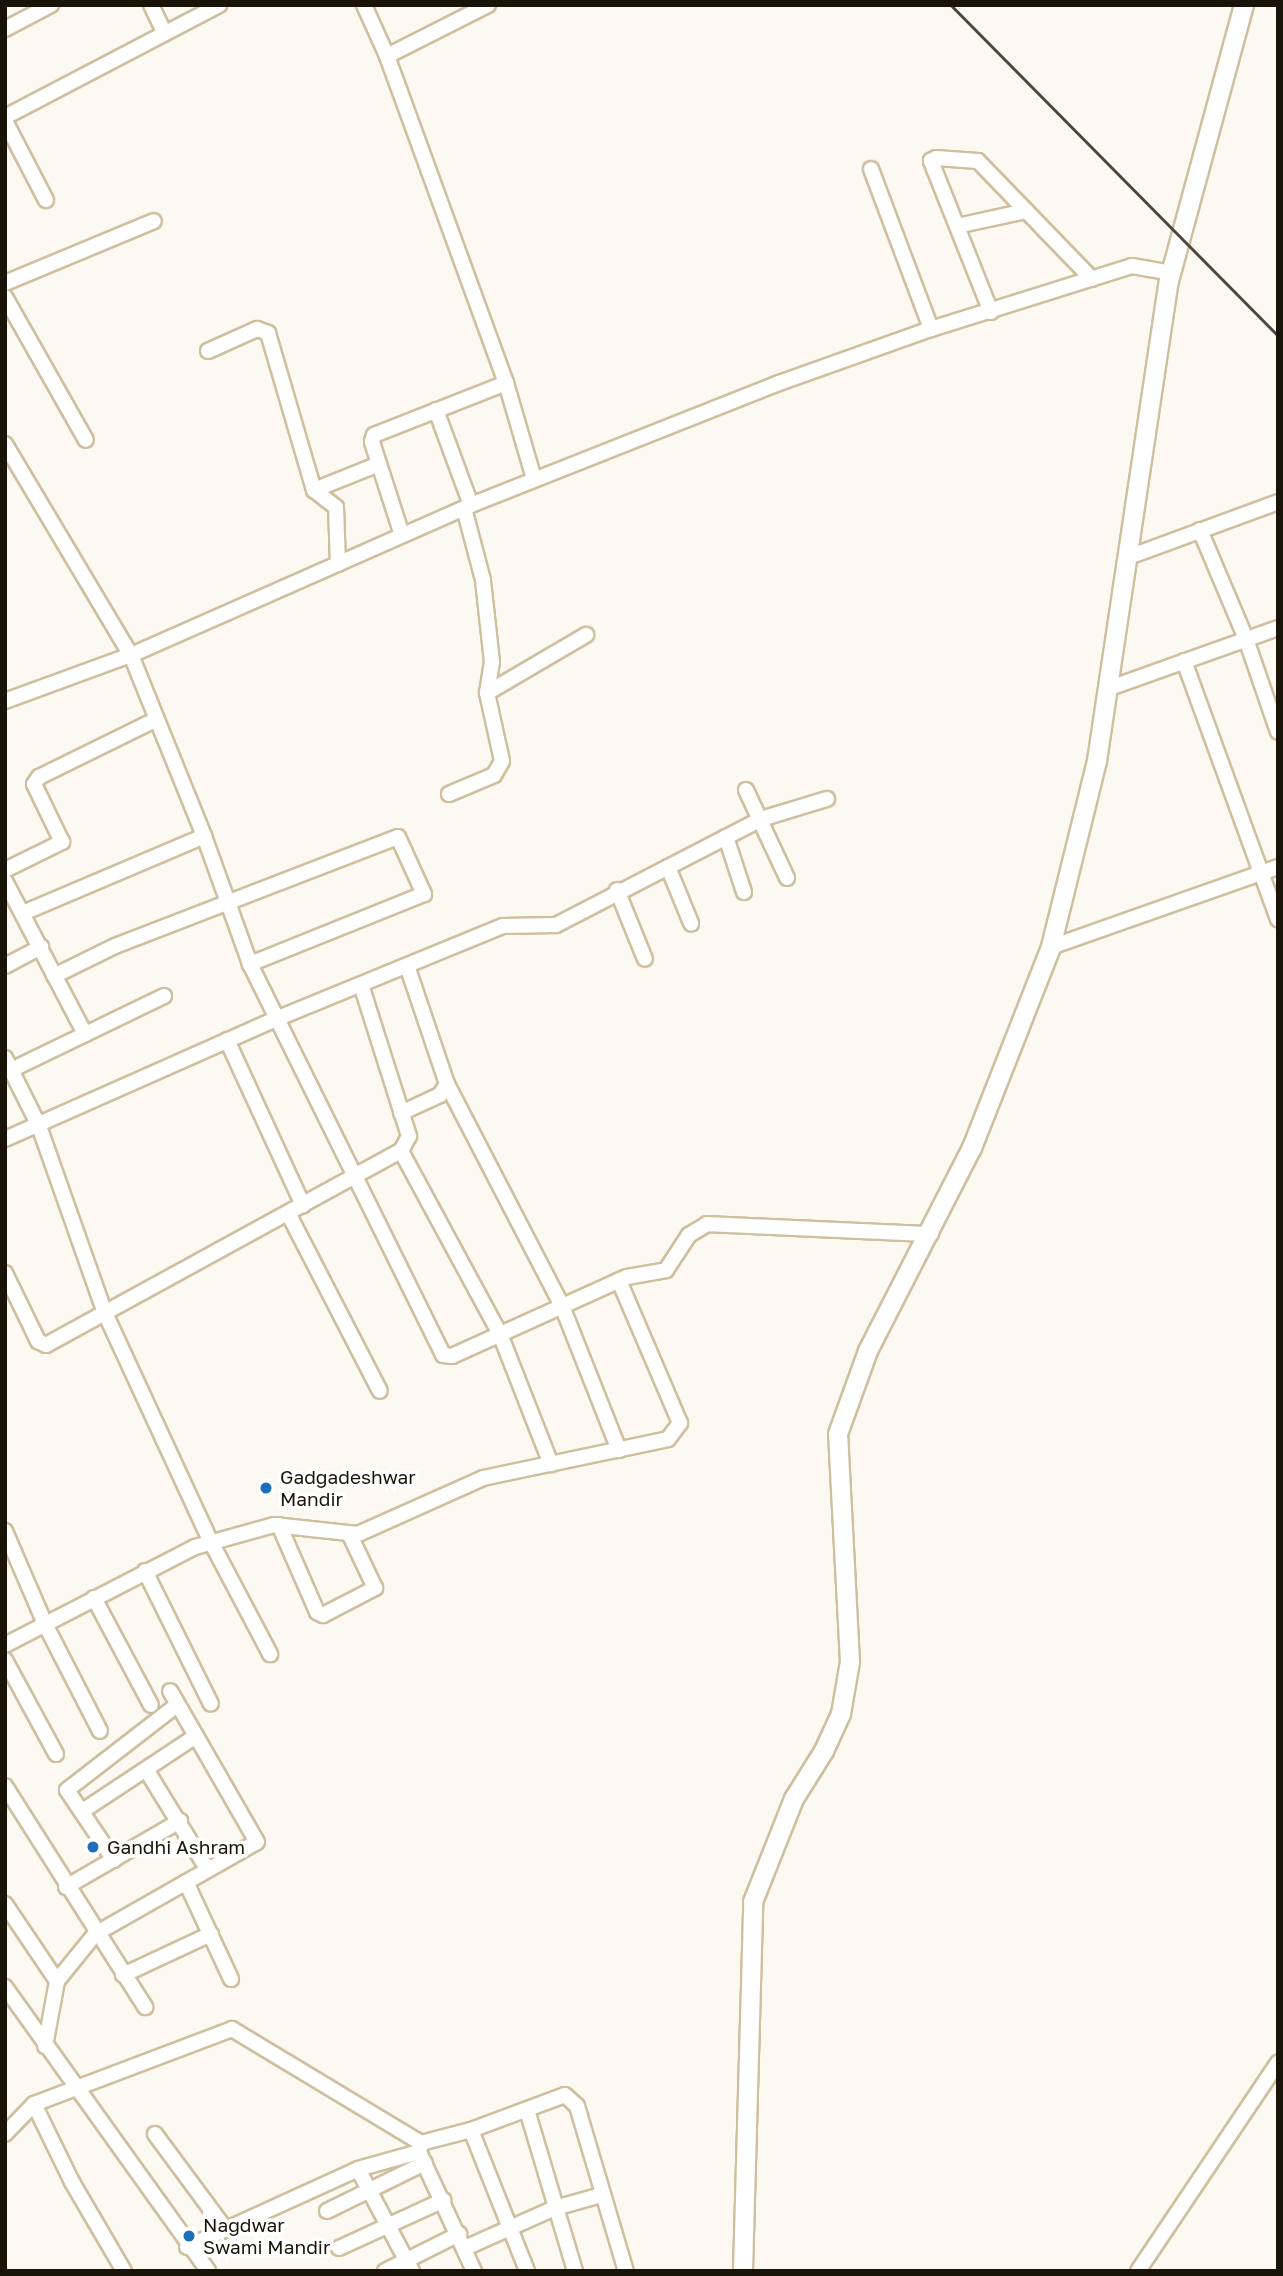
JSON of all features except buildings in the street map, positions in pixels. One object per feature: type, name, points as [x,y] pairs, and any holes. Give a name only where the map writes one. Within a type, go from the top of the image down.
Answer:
[{"type":"main road","points":[[743,2271],[753,1902],[793,1799],[824,1752],[841,1714],[850,1662],[838,1434],[868,1351],[931,1234],[977,1136],[1051,947],[1097,761],[1171,272],[1244,5]]},
{"type":"street","points":[[5,29],[51,5]]},
{"type":"street","points":[[151,5],[164,32]]},
{"type":"street","points":[[46,200],[5,119],[219,5]]},
{"type":"street","points":[[363,5],[387,56],[506,383],[534,480]]},
{"type":"street","points":[[387,56],[488,5]]},
{"type":"street","points":[[991,312],[934,169],[932,161],[936,158],[972,157],[1093,279]]},
{"type":"street","points":[[871,169],[931,329]]},
{"type":"street","points":[[957,226],[1026,211]]},
{"type":"street","points":[[5,283],[154,221]]},
{"type":"street","points":[[5,701],[131,655],[468,506],[931,329],[1137,265],[1171,272]]},
{"type":"street","points":[[5,297],[86,440]]},
{"type":"street","points":[[208,351],[257,328],[268,333],[314,490],[336,508],[338,564]]},
{"type":"street","points":[[402,536],[379,464],[374,435],[506,383]]},
{"type":"street","points":[[436,410],[468,506],[483,580],[492,662],[487,693],[501,770],[449,794]]},
{"type":"street","points":[[5,444],[131,655],[204,836],[250,964],[440,1352],[453,1356],[619,1281],[666,1270],[689,1235],[707,1224],[931,1234]]},
{"type":"street","points":[[314,490],[379,464]]},
{"type":"street","points":[[1126,558],[1278,502]]},
{"type":"street","points":[[1200,530],[1246,639],[1278,732]]},
{"type":"street","points":[[1107,689],[1278,628]]},
{"type":"street","points":[[487,693],[586,635]]},
{"type":"street","points":[[1184,661],[1278,919]]},
{"type":"street","points":[[5,870],[62,842],[34,784],[39,777],[157,719]]},
{"type":"street","points":[[746,790],[787,878]]},
{"type":"street","points":[[5,1139],[276,1018],[503,926],[556,925],[617,890],[761,819],[827,799]]},
{"type":"street","points":[[23,913],[204,836]]},
{"type":"street","points":[[54,975],[115,946],[398,837],[424,894],[250,964]]},
{"type":"street","points":[[726,837],[744,892]]},
{"type":"street","points":[[668,867],[691,923]]},
{"type":"street","points":[[1051,947],[1278,867]]},
{"type":"street","points":[[5,881],[85,1034]]},
{"type":"street","points":[[617,890],[645,959]]},
{"type":"street","points":[[5,966],[41,947]]},
{"type":"street","points":[[407,966],[447,1084],[562,1306],[619,1450]]},
{"type":"street","points":[[5,1273],[42,1345],[401,1151],[408,1136],[360,985]]},
{"type":"street","points":[[164,996],[85,1034],[8,1064],[39,1126],[105,1313],[211,1542],[270,1654]]},
{"type":"street","points":[[227,1040],[303,1205]]},
{"type":"street","points":[[401,1113],[440,1095],[447,1084]]},
{"type":"street","points":[[401,1151],[500,1334],[551,1464]]},
{"type":"street","points":[[288,1213],[380,1391]]},
{"type":"street","points":[[5,1645],[145,1571],[211,1542],[279,1525],[350,1535],[483,1478],[668,1439],[680,1423],[619,1281]]},
{"type":"street","points":[[279,1525],[317,1612],[323,1615],[375,1588],[350,1535]]},
{"type":"street","points":[[5,1531],[11,1561],[100,1731]]},
{"type":"street","points":[[145,1571],[211,1704]]},
{"type":"street","points":[[94,1598],[151,1705]]},
{"type":"street","points":[[5,1660],[56,1754]]},
{"type":"street","points":[[45,2046],[57,1981],[96,1934],[257,1842],[170,1691]]},
{"type":"street","points":[[114,1860],[84,1810],[67,1790],[177,1705]]},
{"type":"street","points":[[84,1810],[196,1737]]},
{"type":"street","points":[[147,1771],[208,1870]]},
{"type":"street","points":[[5,1786],[66,1887],[145,2007]]},
{"type":"street","points":[[66,1887],[180,1821]]},
{"type":"street","points":[[186,1882],[231,1979]]},
{"type":"street","points":[[5,1904],[57,1981]]},
{"type":"street","points":[[124,1975],[211,1934]]},
{"type":"street","points":[[5,1987],[191,2259],[208,2271]]},
{"type":"street","points":[[5,2134],[34,2104],[73,2085],[232,2029],[422,2152],[465,2248],[471,2270]]},
{"type":"street","points":[[1138,2271],[1278,2063]]},
{"type":"street","points":[[191,2259],[226,2230],[358,2169],[422,2152],[471,2130],[565,2095],[574,2100],[626,2271]]},
{"type":"street","points":[[34,2104],[72,2182],[124,2271]]},
{"type":"street","points":[[527,2110],[575,2271]]},
{"type":"street","points":[[471,2130],[527,2271]]},
{"type":"street","points":[[155,2133],[226,2230]]},
{"type":"street","points":[[327,2211],[369,2189],[422,2152]]},
{"type":"street","points":[[358,2169],[409,2265]]},
{"type":"street","points":[[465,2248],[555,2208],[601,2195]]},
{"type":"street","points":[[339,2248],[444,2200]]},
{"type":"street","points":[[385,2271],[409,2265],[459,2234]]},
{"type":"railway","points":[[951,5],[1278,335]]},
{"type":"place","name":"Gadgadeshwar Mandir","points":[[266,1488]]},
{"type":"place","name":"Gandhi Ashram","points":[[93,1847]]},
{"type":"place","name":"Nagdwar Swami Mandir","points":[[189,2236]]}]
